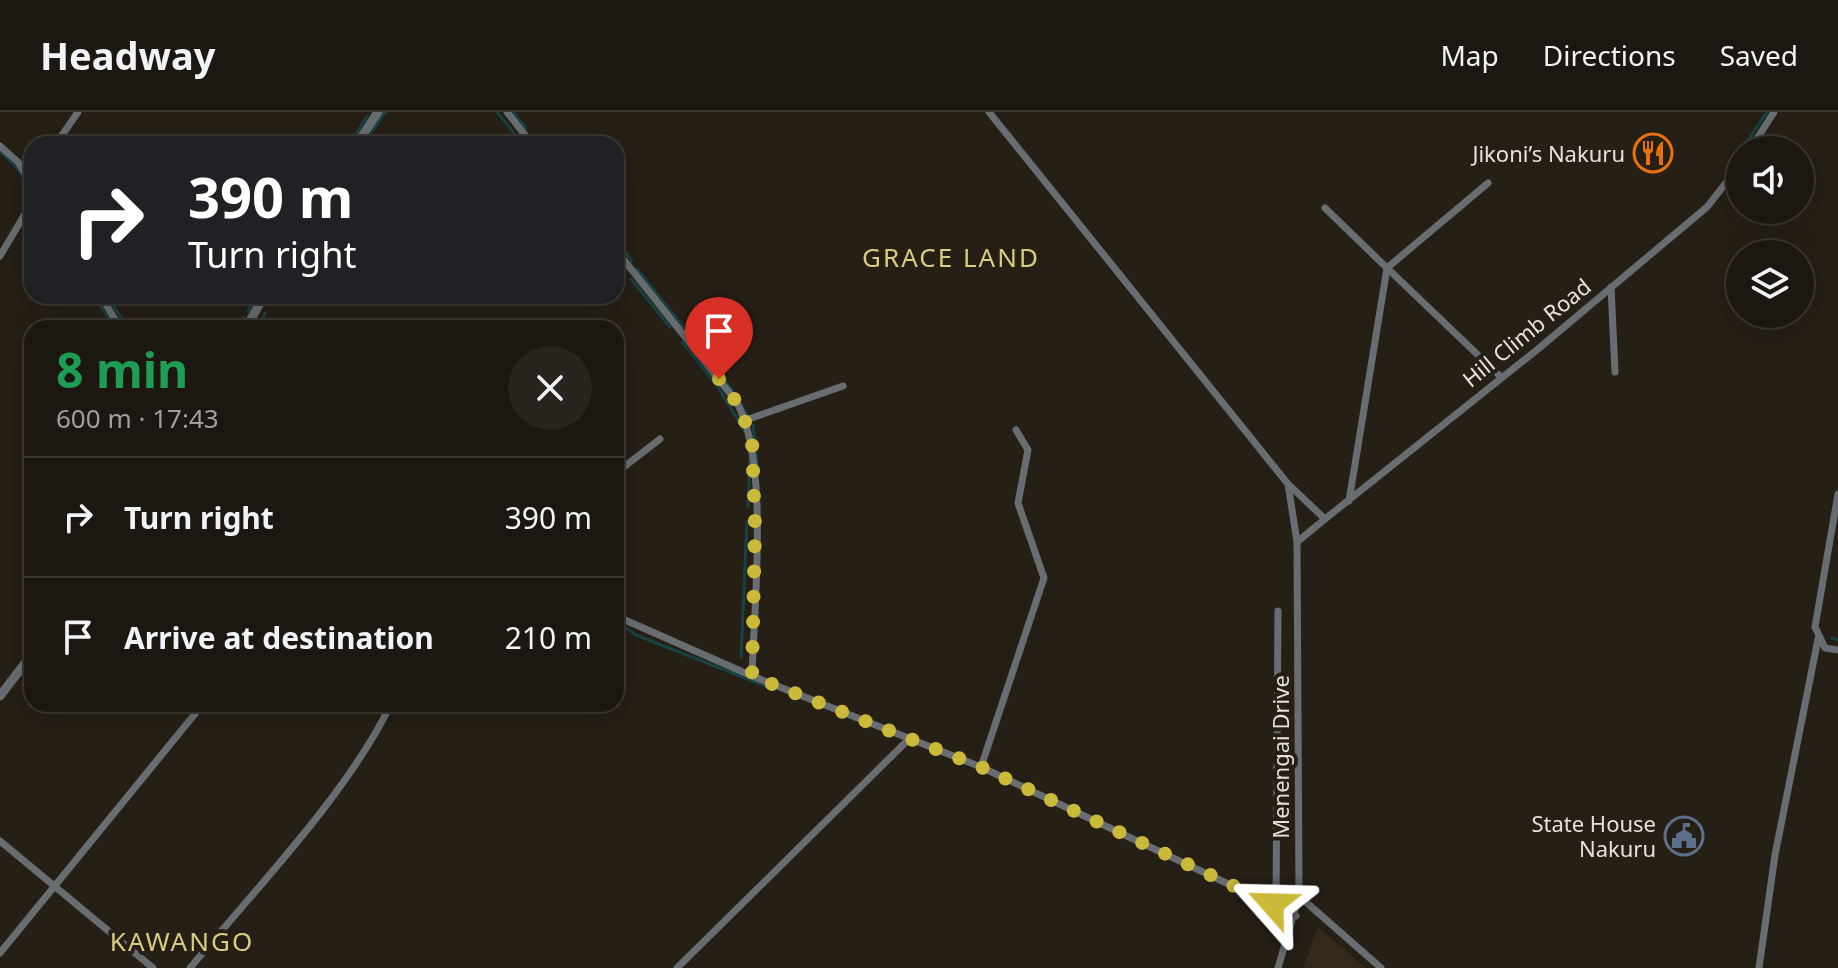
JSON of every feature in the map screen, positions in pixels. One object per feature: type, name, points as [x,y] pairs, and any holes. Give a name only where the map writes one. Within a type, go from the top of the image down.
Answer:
[{"type":"street","points":[[62,136],[78,112]]},
{"type":"street","points":[[362,136],[378,112]]},
{"type":"street","points":[[507,112],[526,136]]},
{"type":"street","points":[[989,112],[1288,484],[1325,519]]},
{"type":"street","points":[[1759,136],[1774,112]]},
{"type":"street","points":[[0,146],[24,170]]},
{"type":"street","points":[[1349,501],[1387,268],[1488,183]]},
{"type":"street","name":"Hill Climb Road","points":[[1297,542],[1707,207],[1726,183]]},
{"type":"street","points":[[1325,208],[1501,377]]},
{"type":"street","points":[[0,256],[24,216]]},
{"type":"street","points":[[624,260],[736,401],[752,439],[755,526],[752,676]]},
{"type":"street","points":[[1611,287],[1615,372]]},
{"type":"street","points":[[746,420],[843,386]]},
{"type":"street","points":[[981,767],[1044,578],[1018,503],[1028,450],[1016,430]]},
{"type":"street","points":[[624,467],[660,439]]},
{"type":"street","name":"Menengai Drive","points":[[1278,968],[1296,916],[1299,896],[1297,542],[1288,484]]},
{"type":"street","points":[[1838,494],[1815,627],[1818,639],[1825,648],[1838,650]]},
{"type":"street","points":[[1276,906],[1278,611]]},
{"type":"street","points":[[624,620],[752,676],[981,767],[1296,916]]},
{"type":"street","points":[[1759,968],[1775,855],[1818,639]]},
{"type":"street","points":[[0,696],[24,664]]},
{"type":"street","points":[[0,953],[196,712]]},
{"type":"street","points":[[190,968],[340,785],[386,712]]},
{"type":"street","points":[[680,965],[909,739]]},
{"type":"street","points":[[0,841],[153,968]]},
{"type":"street","points":[[1299,896],[1381,968]]},
{"type":"street","points":[[680,965],[695,968]]},
{"type":"shaded area","points":[[1318,927],[1366,968],[1303,968]]},
{"type":"waterway","points":[[372,132],[385,112]]},
{"type":"waterway","points":[[497,112],[516,136]]},
{"type":"waterway","points":[[513,112],[526,128]]},
{"type":"waterway","points":[[1751,136],[1767,112]]},
{"type":"waterway","points":[[355,136],[367,116]]},
{"type":"waterway","points":[[0,151],[24,179]]},
{"type":"waterway","points":[[624,251],[632,261]]},
{"type":"waterway","points":[[637,269],[700,348]]},
{"type":"waterway","points":[[631,279],[670,327]]},
{"type":"waterway","points":[[99,304],[110,320]]},
{"type":"waterway","points":[[112,304],[123,320]]},
{"type":"waterway","points":[[248,311],[252,304]]},
{"type":"waterway","points":[[262,320],[265,313]]},
{"type":"waterway","points":[[682,342],[718,387],[745,432]]},
{"type":"waterway","points":[[705,354],[713,365]]},
{"type":"waterway","points":[[718,371],[732,390]]},
{"type":"waterway","points":[[740,403],[749,417]]},
{"type":"waterway","points":[[753,425],[758,470]]},
{"type":"waterway","points":[[748,507],[750,455]]},
{"type":"waterway","points":[[741,657],[747,521]]},
{"type":"waterway","points":[[624,627],[636,635],[775,690]]},
{"type":"waterway","points":[[1832,638],[1838,640]]},
{"type":"place","name":"Jikoni’s Nakuru","points":[[1653,153]]},
{"type":"place","name":"State House Nakuru","points":[[1684,836]]},
{"type":"district","name":"GRACE LAND","points":[[951,257]]},
{"type":"district","name":"KAWANGO","points":[[182,941]]},
{"type":"route","points":[[719,379],[738,404],[752,439],[755,526],[752,676],[981,767],[1272,904]]}]
